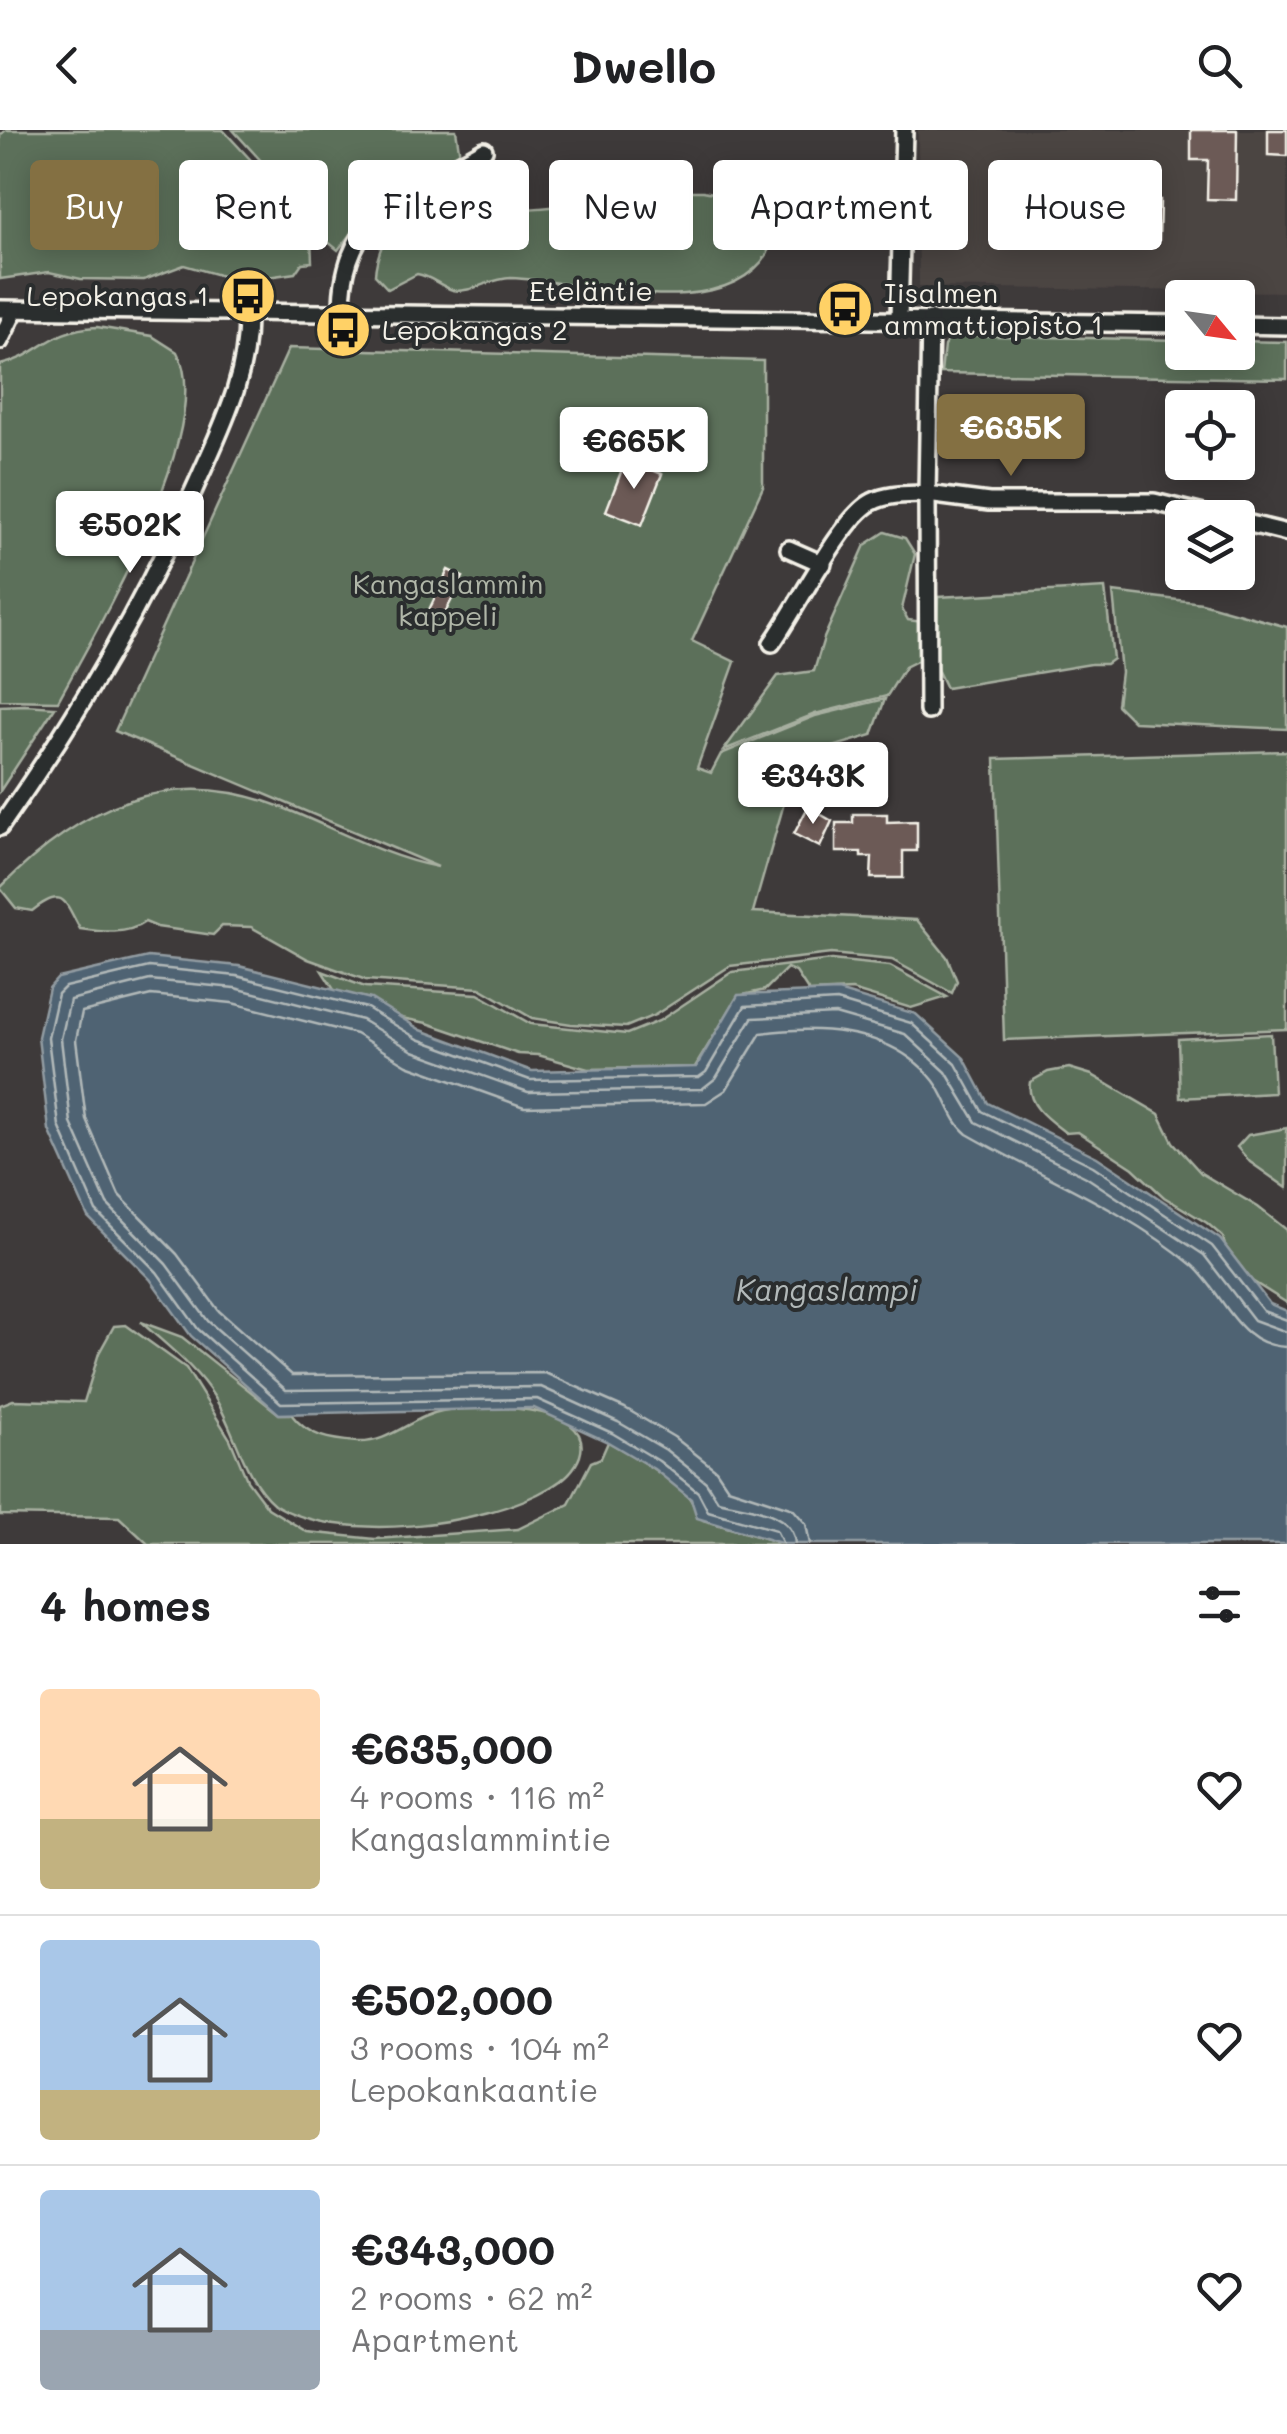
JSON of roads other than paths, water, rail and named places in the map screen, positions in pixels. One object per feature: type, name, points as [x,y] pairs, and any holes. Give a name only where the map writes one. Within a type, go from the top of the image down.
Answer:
[{"type":"street","points":[[900,319],[904,130]]},
{"type":"street","points":[[342,315],[352,244],[372,217],[484,150]]},
{"type":"street","points":[[0,341],[8,309]]},
{"type":"street","name":"Eteläntie","points":[[8,309],[1165,324]]},
{"type":"street","points":[[0,827],[62,739],[131,624],[182,519],[242,378],[247,314]]},
{"type":"street","points":[[928,711],[930,320]]},
{"type":"street","points":[[1255,325],[1287,326]]},
{"type":"street","points":[[772,643],[841,531],[865,506],[894,495],[927,494],[989,502],[1165,505]]},
{"type":"street","points":[[1255,526],[1287,533]]},
{"type":"street","points":[[789,549],[823,564]]},
{"type":"water","name":"Kangaslampi","points":[[148,957],[239,966],[371,999],[421,1030],[532,1071],[696,1067],[738,995],[838,991],[916,1014],[964,1058],[988,1103],[1097,1157],[1220,1239],[1270,1304],[1287,1311],[1287,1544],[784,1544],[697,1518],[691,1499],[654,1469],[608,1442],[534,1408],[279,1414],[191,1336],[150,1279],[88,1217],[49,1130],[38,1037],[49,988],[58,978]]},
{"type":"place","name":"Lepokangas 1","points":[[248,296]]},
{"type":"place","name":"Iisalmen ammattiopisto 1","points":[[845,309]]},
{"type":"place","name":"Lepokangas 2","points":[[343,330]]},
{"type":"park label","name":"Kangaslammin kappeli","points":[[448,600]]}]
